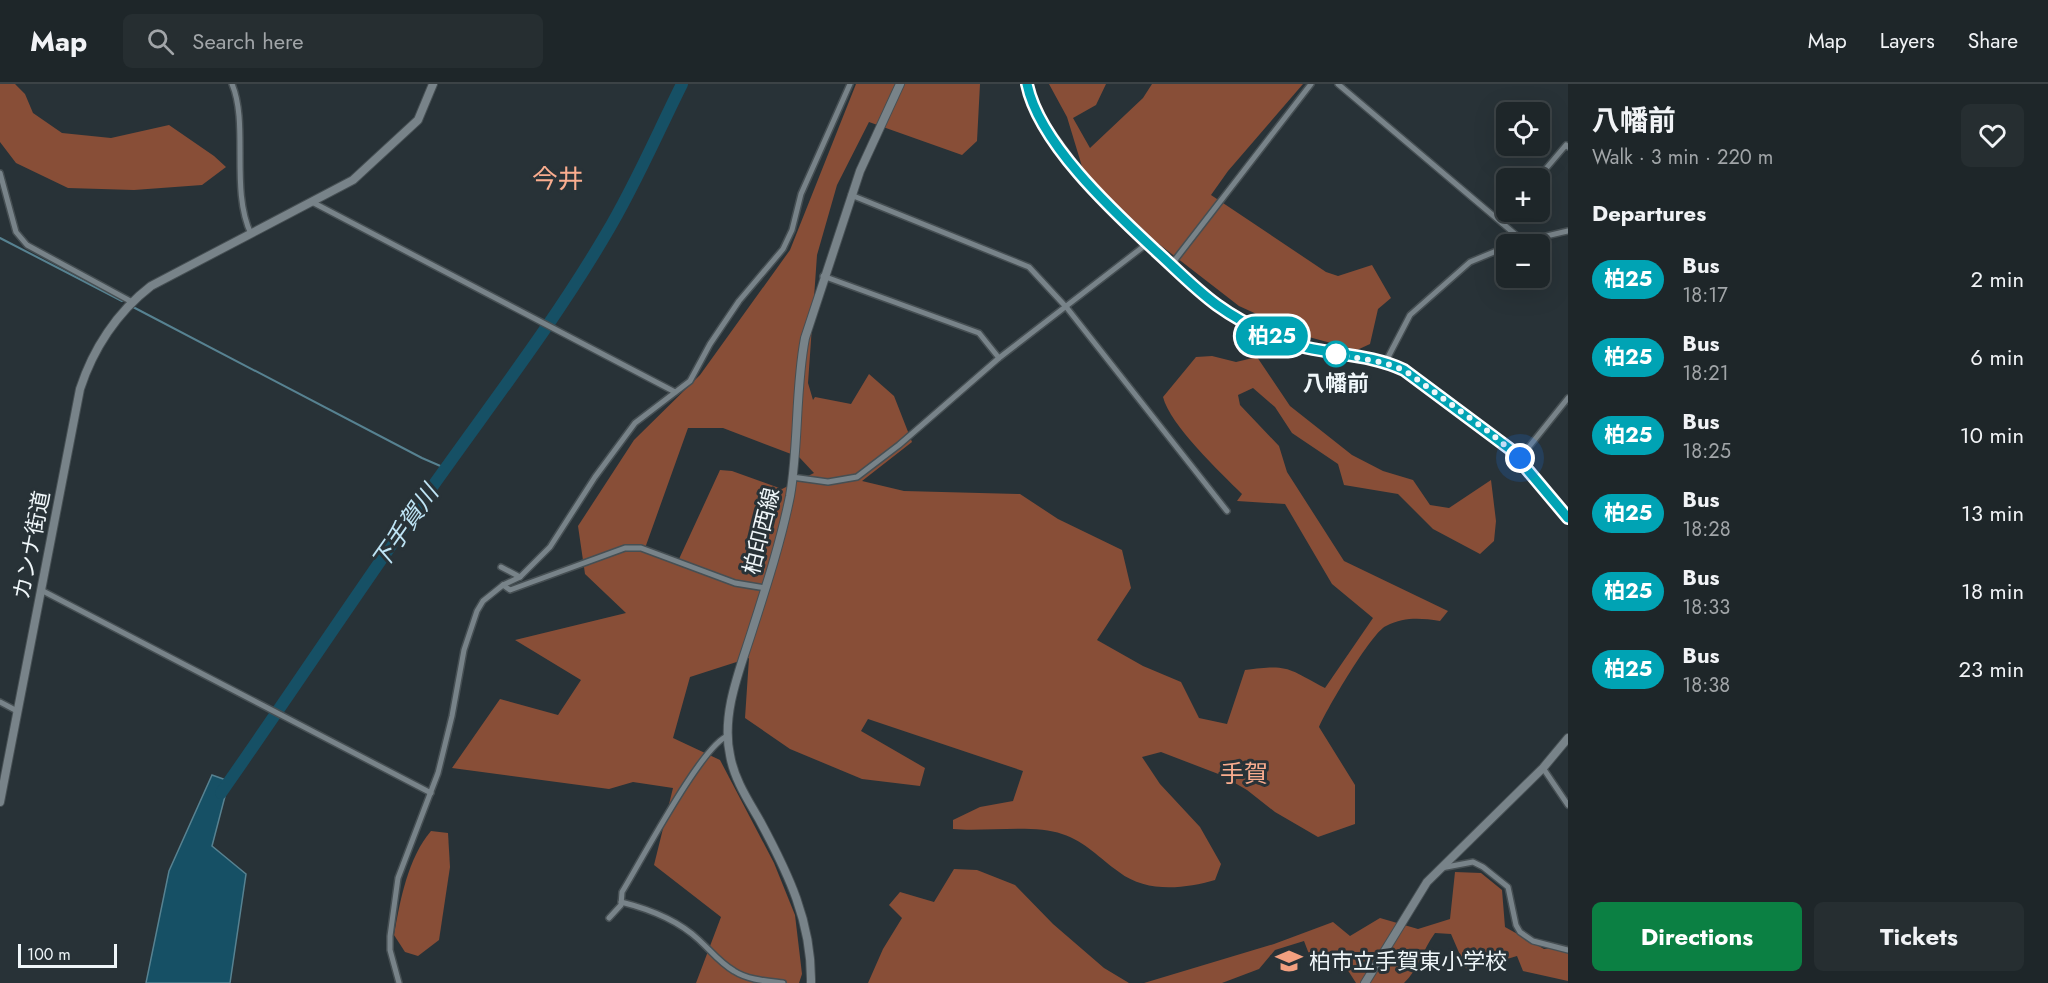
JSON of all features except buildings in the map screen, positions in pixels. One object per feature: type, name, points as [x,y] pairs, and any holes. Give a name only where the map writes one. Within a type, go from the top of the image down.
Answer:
[{"type":"street","points":[[232,84],[237,100],[238,160],[246,219],[251,234]]},
{"type":"street","name":"カンナ街道","points":[[0,802],[80,389],[86,370],[102,341],[130,303],[167,275],[251,234],[362,174],[418,120],[433,84]]},
{"type":"street","points":[[399,983],[390,950],[398,878],[431,793],[447,737],[472,622],[483,601],[503,585],[520,577],[550,547],[630,429],[690,381],[710,344],[739,301],[783,249],[792,230],[801,194],[850,84]]},
{"type":"street","name":"柏印西線","points":[[811,983],[807,936],[799,899],[785,867],[742,788],[730,756],[728,736],[736,683],[765,588],[792,477],[800,365],[823,276],[851,195],[900,84]]},
{"type":"street","points":[[1027,84],[1038,115],[1085,180],[1171,265],[1217,305],[1277,339],[1310,349],[1385,363],[1413,377],[1489,432],[1520,458],[1568,518]]},
{"type":"street","points":[[1171,265],[1311,84]]},
{"type":"street","points":[[1338,84],[1515,234]]},
{"type":"street","points":[[1546,168],[1566,145],[1568,147]]},
{"type":"street","points":[[0,173],[16,232],[27,245],[130,303]]},
{"type":"street","points":[[851,195],[1029,267],[1067,308],[1227,511]]},
{"type":"street","points":[[312,201],[675,392]]},
{"type":"street","points":[[1550,235],[1568,231]]},
{"type":"street","points":[[792,477],[828,482],[857,477],[899,445],[999,358],[1067,308],[1148,243]]},
{"type":"street","points":[[1385,363],[1410,315],[1470,262],[1496,251]]},
{"type":"street","points":[[823,276],[979,333],[999,358]]},
{"type":"street","points":[[1520,458],[1565,408],[1568,398]]},
{"type":"street","points":[[503,585],[510,590],[617,551],[633,548],[650,549],[735,583],[765,588]]},
{"type":"street","points":[[501,567],[520,577]]},
{"type":"street","points":[[41,590],[431,793]]},
{"type":"street","points":[[0,702],[17,711]]},
{"type":"street","points":[[609,918],[621,902],[622,892],[697,768],[717,741],[728,736]]},
{"type":"street","points":[[1365,983],[1415,898],[1440,868],[1543,768],[1568,738]]},
{"type":"street","points":[[1543,768],[1568,805]]},
{"type":"street","points":[[1440,868],[1473,862],[1483,867],[1508,887],[1516,925],[1520,932],[1533,941],[1568,950]]},
{"type":"street","points":[[621,902],[646,908],[663,916],[698,939],[718,960],[735,972],[754,979],[783,983]]},
{"type":"shaded area","points":[[0,84],[15,84],[25,94],[33,113],[62,133],[111,138],[169,125],[226,167],[202,185],[134,190],[68,188],[16,163],[0,142]]},
{"type":"shaded area","points":[[856,84],[980,84],[977,141],[962,155],[869,122],[837,185],[817,255],[808,383],[813,400],[815,397],[851,404],[869,374],[894,396],[912,442],[862,481],[904,491],[1020,494],[1058,519],[1122,550],[1131,588],[1097,640],[1143,666],[1181,682],[1199,718],[1227,724],[1245,670],[1271,667],[1287,669],[1325,688],[1373,618],[1332,584],[1285,504],[1237,501],[1242,494],[1197,448],[1175,421],[1163,397],[1196,357],[1212,356],[1236,362],[1257,357],[1290,406],[1352,455],[1383,471],[1413,480],[1430,505],[1449,508],[1491,480],[1496,521],[1494,541],[1480,554],[1433,529],[1398,494],[1344,485],[1338,464],[1292,433],[1275,407],[1253,388],[1238,395],[1240,405],[1279,446],[1287,472],[1344,561],[1448,611],[1440,621],[1406,620],[1386,626],[1379,632],[1350,672],[1319,727],[1355,785],[1355,824],[1318,837],[1275,812],[1247,790],[1221,775],[1161,752],[1142,757],[1160,784],[1200,827],[1221,864],[1215,880],[1191,886],[1166,887],[1141,883],[1119,872],[1078,841],[1062,834],[1038,829],[953,829],[953,820],[980,807],[1013,801],[1023,771],[868,719],[861,731],[925,768],[920,786],[862,779],[790,749],[745,718],[749,658],[690,677],[673,738],[720,760],[774,863],[795,915],[802,974],[799,983],[696,983],[721,917],[654,865],[673,788],[633,782],[609,789],[452,768],[500,699],[558,715],[581,680],[515,640],[626,613],[585,574],[578,526],[634,440],[700,375],[790,250]],"holes":[[[688,428],[723,428],[799,457],[814,473],[782,489],[732,471],[720,470],[679,559],[644,551]]]},
{"type":"shaded area","points":[[1049,84],[1106,84],[1096,105],[1073,118],[1090,148],[1143,98],[1152,84],[1303,84],[1228,171],[1211,195],[1326,272],[1338,276],[1372,265],[1391,298],[1378,309],[1370,344],[1357,350],[1305,336],[1239,306],[1146,234],[1111,204],[1084,173],[1067,117]]},
{"type":"shaded area","points":[[431,831],[448,833],[450,867],[439,940],[418,956],[405,952],[394,935],[402,894],[411,867],[416,854]]},
{"type":"shaded area","points":[[954,869],[977,870],[1015,885],[1053,924],[1104,968],[1129,983],[868,983],[883,949],[902,918],[889,905],[900,892],[934,902]]},
{"type":"shaded area","points":[[1455,872],[1481,873],[1502,890],[1505,927],[1544,949],[1568,946],[1568,981],[1523,971],[1517,956],[1467,971],[1451,934],[1435,933],[1413,972],[1404,983],[1356,983],[1340,958],[1314,967],[1304,941],[1275,950],[1259,969],[1222,983],[1144,983],[1274,944],[1333,922],[1350,936],[1380,918],[1418,929],[1450,919]]},
{"type":"water","points":[[212,775],[229,781],[212,846],[246,874],[230,983],[146,983],[169,871]]},
{"type":"waterway","name":"下手賀川","points":[[221,793],[588,264],[627,197],[682,84]]},
{"type":"waterway","points":[[0,238],[122,301]]},
{"type":"waterway","points":[[133,307],[445,468]]},
{"type":"bus line","name":"柏25","points":[[1027,84],[1030,98],[1038,115],[1100,198],[1202,293],[1239,320],[1277,339],[1310,349],[1385,363],[1404,370],[1489,432],[1520,458],[1568,518]]},
{"type":"place","name":"八幡前","points":[[1336,354]]},
{"type":"place","name":"柏市立手賀東小学校","points":[[1289,961]]},
{"type":"district","name":"今井","points":[[558,179]]},
{"type":"district","name":"手賀","points":[[1244,774]]},
{"type":"route","points":[[1336,354],[1385,363],[1404,370],[1489,432],[1520,458]]}]
